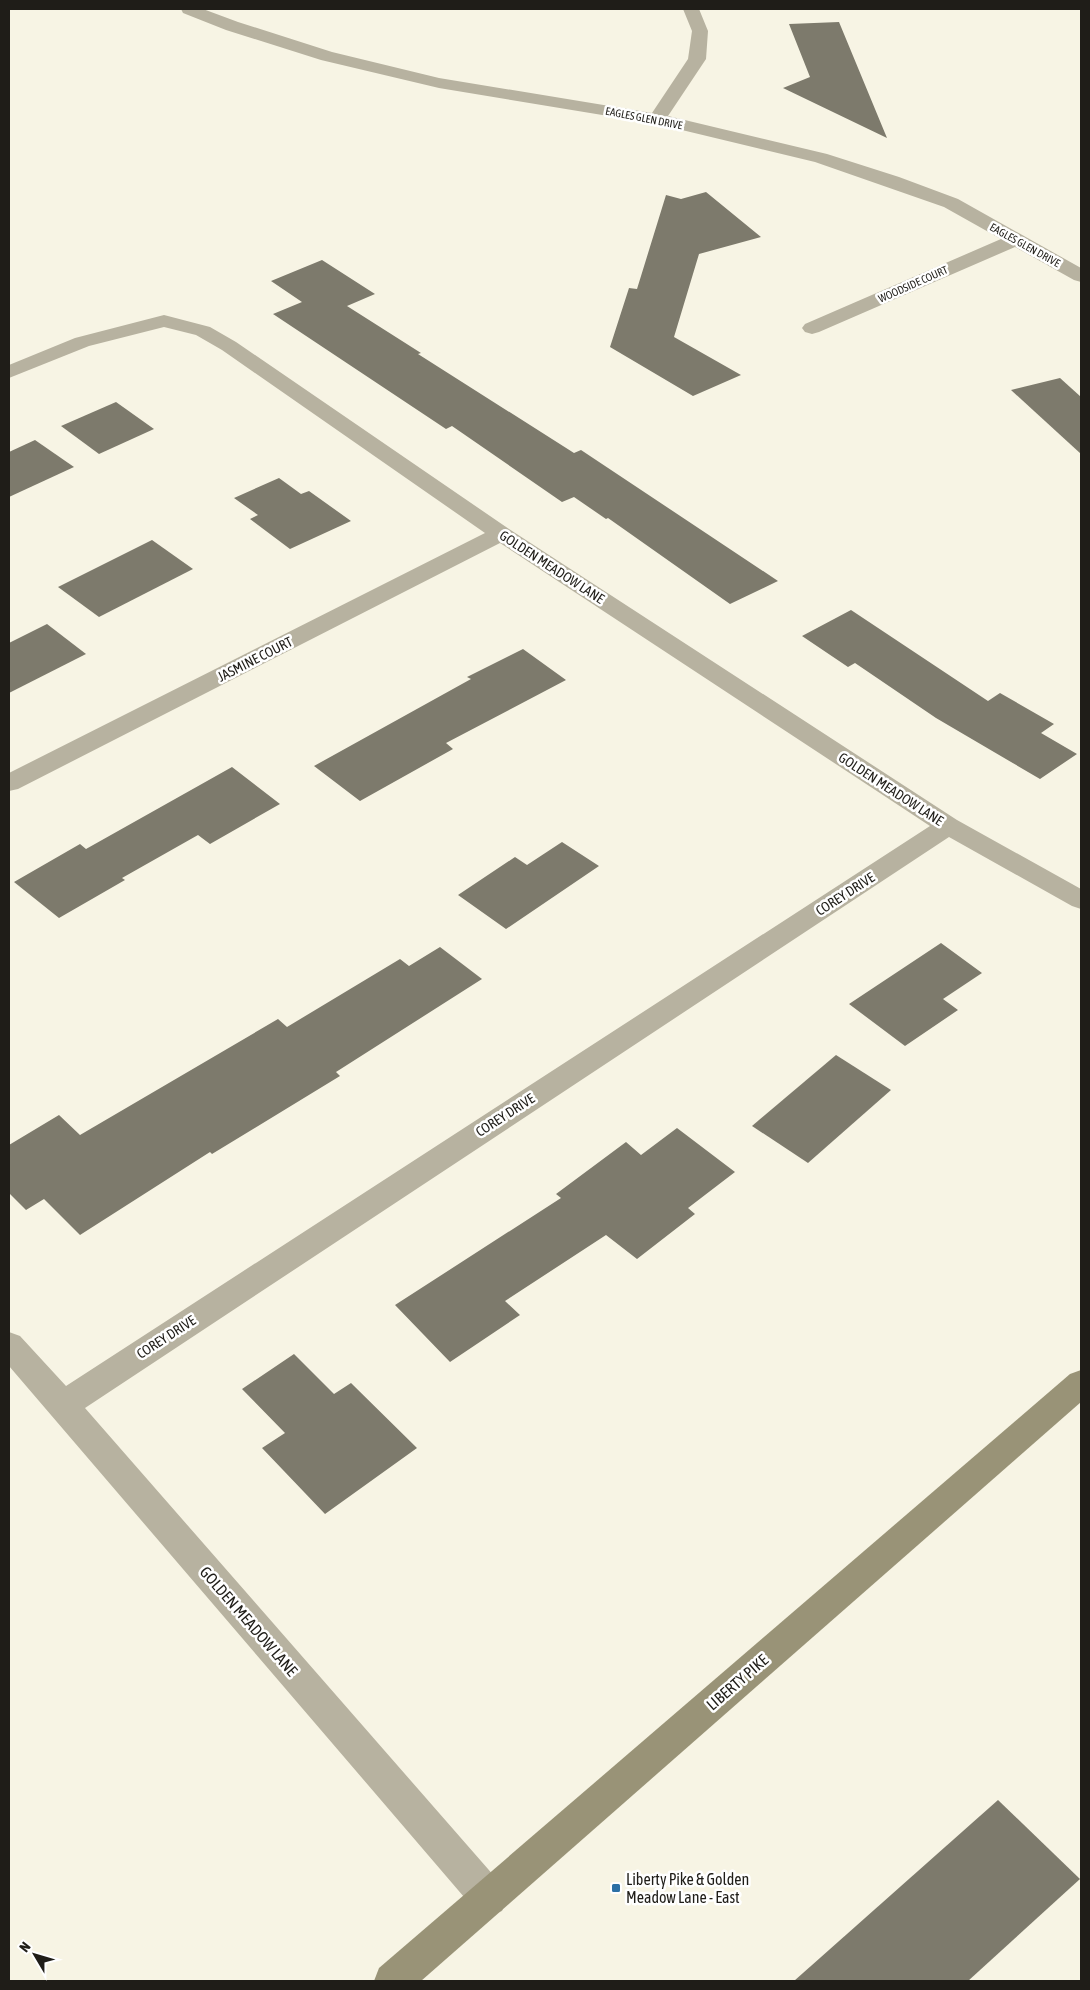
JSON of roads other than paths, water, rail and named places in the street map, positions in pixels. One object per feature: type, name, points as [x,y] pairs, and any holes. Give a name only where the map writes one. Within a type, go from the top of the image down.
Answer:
[{"type":"street","name":"EAGLES GLEN DRIVE","points":[[189,9],[232,26],[327,56],[439,83],[657,119],[821,158],[951,203],[1081,276]]},
{"type":"street","points":[[657,119],[697,59],[700,31],[691,9]]},
{"type":"street","name":"WOODSIDE COURT","points":[[812,328],[1014,240]]},
{"type":"street","name":"GOLDEN MEADOW LANE","points":[[9,372],[82,342],[164,321],[203,331],[229,346],[501,534],[948,826],[1081,900]]},
{"type":"street","name":"JASMINE COURT","points":[[9,783],[501,534]]},
{"type":"street","name":"COREY DRIVE","points":[[63,1405],[948,826]]},
{"type":"street","name":"GOLDEN MEADOW LANE","points":[[9,1345],[489,1898]]},
{"type":"street","name":"LIBERTY PIKE","points":[[393,1981],[1081,1382]]},
{"type":"place","name":"Liberty Pike & Golden Meadow Lane - East","points":[[616,1888]]}]
